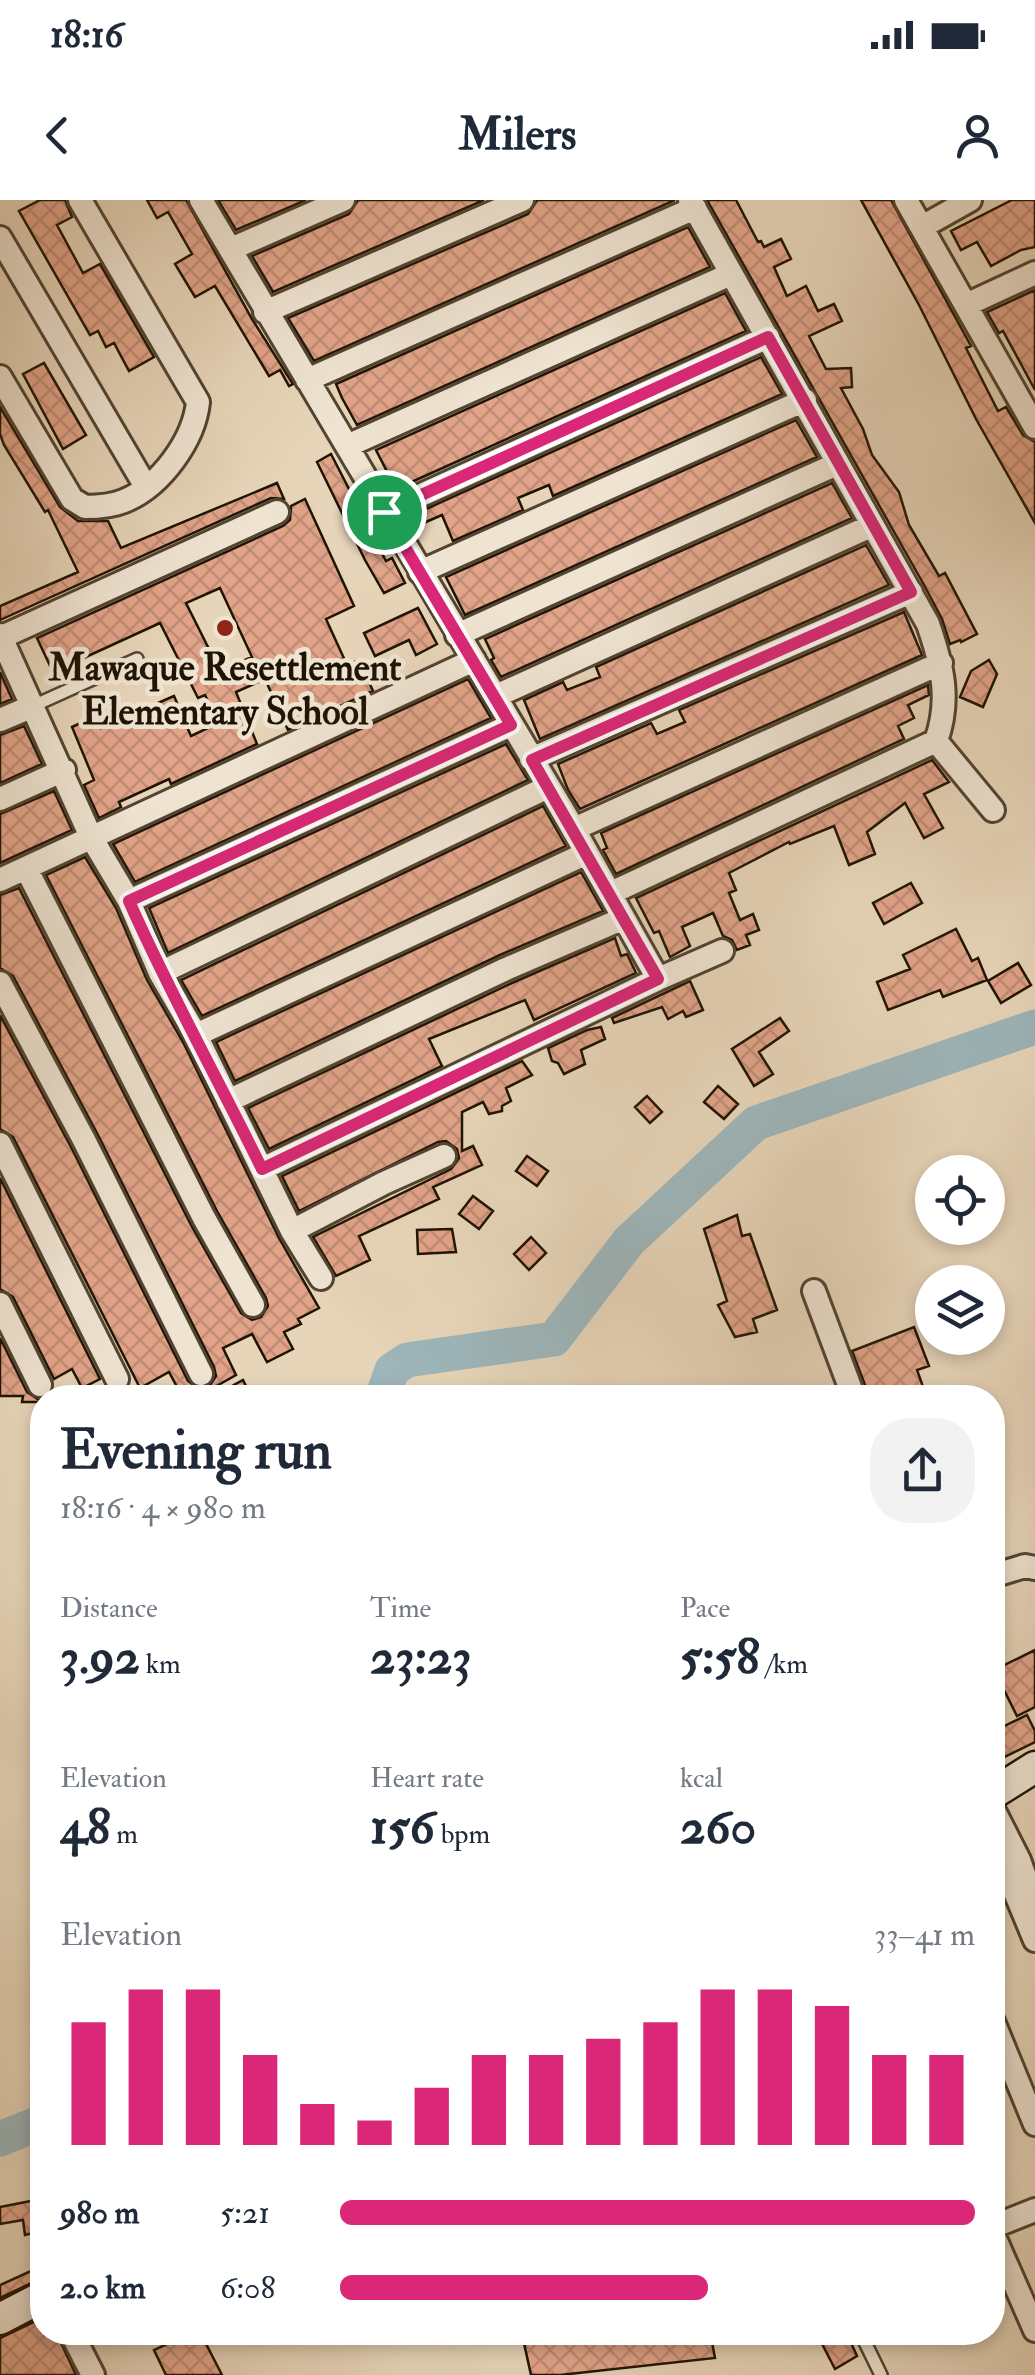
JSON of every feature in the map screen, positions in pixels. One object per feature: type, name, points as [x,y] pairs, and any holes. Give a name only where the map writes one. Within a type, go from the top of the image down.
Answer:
[{"type":"street","points":[[0,377],[72,499],[85,508],[126,500],[146,487],[170,464],[192,428],[198,402],[80,200]]},
{"type":"street","points":[[201,200],[496,696],[658,979]]},
{"type":"street","points":[[230,250],[344,200]]},
{"type":"street","points":[[265,312],[522,200]]},
{"type":"street","points":[[906,200],[1035,427]]},
{"type":"street","points":[[922,226],[970,200]]},
{"type":"street","points":[[307,380],[693,204],[928,624],[941,664],[945,705],[936,740]]},
{"type":"street","points":[[0,238],[146,487]]},
{"type":"street","points":[[966,305],[1035,272]]},
{"type":"street","points":[[347,446],[731,274]]},
{"type":"street","points":[[384,512],[768,337]]},
{"type":"street","points":[[420,572],[805,400]]},
{"type":"street","points":[[457,634],[837,464]]},
{"type":"street","points":[[276,512],[1,636],[91,837],[129,901],[160,973],[196,1035],[292,1231],[320,1278]]},
{"type":"street","points":[[496,696],[871,526]]},
{"type":"street","points":[[532,760],[911,592]]},
{"type":"street","points":[[0,880],[474,660]]},
{"type":"street","points":[[574,829],[941,664]]},
{"type":"street","points":[[0,720],[32,706]]},
{"type":"street","points":[[129,901],[511,725]]},
{"type":"street","points":[[936,740],[993,810]]},
{"type":"street","points":[[611,894],[936,740]]},
{"type":"street","points":[[0,799],[64,770]]},
{"type":"street","points":[[160,973],[548,787]]},
{"type":"street","points":[[196,1035],[587,853]]},
{"type":"street","points":[[26,868],[177,1166],[254,1305]]},
{"type":"street","points":[[228,1100],[622,918]]},
{"type":"street","points":[[262,1169],[722,951]]},
{"type":"street","points":[[0,984],[84,1140],[201,1374]]},
{"type":"street","points":[[0,1144],[117,1378]]},
{"type":"street","points":[[292,1231],[444,1156]]},
{"type":"street","points":[[814,1291],[849,1385]]},
{"type":"street","points":[[0,1304],[40,1385]]},
{"type":"street","points":[[1005,1572],[1025,1566],[1035,1568]]},
{"type":"street","points":[[1005,1786],[1035,1767]]},
{"type":"street","points":[[1009,1861],[1035,1905]]},
{"type":"street","points":[[1009,1861],[1035,1940]]},
{"type":"street","points":[[1005,2051],[1035,2124]]},
{"type":"street","points":[[1005,2224],[1035,2210]]},
{"type":"street","points":[[1005,2260],[1035,2330]]},
{"type":"street","points":[[0,2319],[30,2303]]},
{"type":"street","points":[[78,2345],[93,2375]]},
{"type":"lane","points":[[32,706],[137,659]]},
{"type":"lane","points":[[866,2345],[880,2375]]},
{"type":"building","points":[[40,200],[65,200],[72,217],[57,225],[83,273],[100,264],[154,357],[129,371],[114,343],[106,347],[98,331],[90,335],[19,211]]},
{"type":"building","points":[[147,200],[186,200],[293,384],[289,386],[280,370],[269,376],[215,286],[195,297],[175,264],[192,254],[168,212],[157,218]]},
{"type":"building","points":[[218,200],[306,200],[236,230]]},
{"type":"building","points":[[358,200],[484,200],[273,292],[252,256],[349,214]]},
{"type":"building","points":[[537,200],[675,200],[314,361],[288,318],[528,214]]},
{"type":"building","points":[[707,200],[736,200],[764,247],[781,239],[791,259],[774,267],[787,296],[806,286],[818,311],[834,304],[842,321],[809,336],[826,369],[851,368],[852,387],[841,388],[872,455],[899,492],[909,525],[939,576],[945,573],[977,634],[950,644],[924,585]]},
{"type":"building","points":[[861,200],[891,200],[971,346],[966,348],[998,411],[1006,407],[1023,435],[1035,442],[1035,523],[976,419]]},
{"type":"building","points":[[1012,200],[1035,200],[1035,247],[991,266],[977,242],[961,250],[951,231]]},
{"type":"building","points":[[688,227],[710,267],[357,425],[342,398],[336,384]]},
{"type":"building","points":[[1035,290],[1035,390],[1003,331],[999,333],[987,312]]},
{"type":"building","points":[[725,293],[746,331],[396,489],[376,450]]},
{"type":"building","points":[[761,357],[782,394],[553,496],[549,485],[518,498],[523,510],[453,541],[442,515],[419,525],[415,514]]},
{"type":"building","points":[[44,363],[86,435],[63,449],[23,374]]},
{"type":"building","points":[[0,407],[60,507],[78,521],[108,521],[121,548],[277,483],[284,499],[271,498],[0,620],[0,606],[78,572],[48,510],[45,512],[4,445]]},
{"type":"building","points":[[796,420],[817,457],[465,615],[446,577]]},
{"type":"building","points":[[331,454],[386,561],[392,558],[405,583],[384,593],[317,462]]},
{"type":"building","points":[[832,483],[852,518],[501,677],[491,660],[494,658],[485,639]]},
{"type":"building","points":[[305,499],[354,606],[326,619],[347,665],[359,660],[373,691],[288,730],[265,679],[236,692],[257,744],[171,784],[169,779],[119,802],[121,807],[99,818],[84,785],[94,780],[72,727],[96,716],[101,728],[174,696],[191,736],[219,723],[205,695],[198,698],[160,623],[53,672],[37,638],[283,526],[290,520],[291,506]],"holes":[[[220,588],[252,657],[220,671],[186,603]]]},
{"type":"building","points":[[866,545],[889,585],[540,739],[524,700],[563,682],[567,690],[600,677],[596,667]]},
{"type":"building","points":[[418,608],[437,644],[416,655],[409,640],[375,656],[364,633]]},
{"type":"building","points":[[904,612],[922,655],[580,809],[568,790],[558,764],[651,723],[657,734],[685,722],[679,710]]},
{"type":"building","points":[[989,660],[997,674],[983,707],[960,697],[971,671]]},
{"type":"building","points":[[0,672],[12,699],[0,704]]},
{"type":"building","points":[[468,679],[491,718],[135,882],[113,844]]},
{"type":"building","points":[[928,685],[929,695],[908,705],[914,718],[898,726],[904,739],[616,874],[603,850],[607,848],[601,833]]},
{"type":"building","points":[[24,726],[42,764],[0,783],[0,735]]},
{"type":"building","points":[[506,744],[528,780],[168,953],[149,908]]},
{"type":"building","points":[[932,760],[949,782],[924,794],[943,828],[924,838],[905,803],[867,832],[875,854],[849,865],[834,826],[789,842],[729,873],[736,890],[729,893],[740,920],[753,914],[759,930],[746,935],[750,945],[737,950],[732,940],[723,936],[713,913],[682,927],[690,946],[670,957],[659,931],[654,933],[636,898]]},
{"type":"building","points":[[54,791],[72,830],[0,863],[0,814]]},
{"type":"building","points":[[543,806],[566,846],[202,1016],[181,980]]},
{"type":"building","points":[[85,857],[116,908],[147,980],[183,1042],[279,1238],[319,1308],[298,1319],[301,1324],[284,1332],[293,1349],[267,1362],[252,1334],[223,1348],[236,1375],[218,1385],[210,1385],[216,1376],[214,1367],[97,1133],[13,976],[0,968],[0,895],[19,888],[191,1225],[241,1313],[252,1320],[261,1317],[268,1306],[266,1298],[217,1211],[46,875]]},
{"type":"building","points":[[581,872],[603,911],[500,955],[235,1081],[216,1042]]},
{"type":"building","points":[[911,883],[922,903],[884,924],[873,903]]},
{"type":"building","points":[[956,929],[972,961],[978,958],[987,980],[943,997],[940,990],[888,1010],[877,982],[910,969],[903,955]]},
{"type":"building","points":[[615,938],[621,956],[627,954],[636,973],[534,1020],[525,1000],[429,1039],[442,1066],[269,1149],[248,1108]]},
{"type":"building","points":[[1018,963],[1031,985],[1001,1003],[988,981]]},
{"type":"building","points":[[690,981],[703,1010],[686,1017],[683,1011],[668,1019],[662,1007],[614,1023],[612,1018]]},
{"type":"building","points":[[0,1015],[71,1147],[188,1381],[194,1385],[176,1385],[169,1372],[138,1385],[13,1137],[0,1129]]},
{"type":"building","points":[[780,1018],[789,1031],[759,1052],[773,1074],[754,1086],[732,1049]]},
{"type":"building","points":[[601,1027],[605,1039],[581,1050],[585,1064],[564,1074],[558,1063],[552,1061],[548,1048]]},
{"type":"building","points":[[522,1061],[532,1075],[506,1088],[511,1101],[502,1106],[502,1111],[489,1114],[483,1102],[462,1112],[462,1151],[473,1146],[482,1165],[433,1187],[439,1199],[359,1236],[370,1260],[336,1276],[313,1237],[451,1169],[459,1158],[457,1149],[446,1141],[438,1142],[299,1211],[282,1176]]},
{"type":"building","points":[[718,1086],[738,1104],[724,1119],[704,1102]]},
{"type":"building","points":[[647,1096],[662,1112],[650,1123],[635,1107]]},
{"type":"building","points":[[527,1156],[548,1171],[537,1186],[516,1171]]},
{"type":"building","points":[[0,1178],[100,1379],[80,1385],[72,1369],[54,1379],[13,1297],[0,1289]]},
{"type":"building","points":[[473,1196],[493,1211],[479,1229],[459,1214]]},
{"type":"building","points":[[737,1215],[742,1236],[750,1234],[777,1310],[753,1319],[757,1332],[735,1337],[718,1305],[727,1301],[704,1229]]},
{"type":"building","points":[[452,1229],[456,1252],[418,1254],[417,1230]]},
{"type":"building","points":[[531,1237],[546,1253],[529,1270],[514,1254]]},
{"type":"building","points":[[914,1327],[915,1355],[925,1355],[929,1366],[917,1370],[922,1385],[865,1385],[852,1351]]},
{"type":"building","points":[[0,1338],[30,1394],[30,1402],[22,1402],[23,1396],[0,1396]]},
{"type":"building","points":[[1035,1650],[1035,1707],[1017,1716],[1005,1692],[1005,1665]]},
{"type":"building","points":[[1027,1715],[1035,1731],[1035,1742],[1005,1757],[1005,1726]]},
{"type":"building","points":[[30,2201],[30,2234],[25,2235],[23,2220],[0,2224],[0,2207]]},
{"type":"building","points":[[30,2271],[30,2284],[0,2298],[0,2285]]},
{"type":"building","points":[[30,2324],[30,2345],[62,2345],[76,2375],[0,2375],[0,2338]]},
{"type":"building","points":[[165,2345],[207,2345],[222,2375],[166,2375],[154,2350]]},
{"type":"building","points":[[524,2345],[712,2345],[715,2358],[560,2375],[531,2375]]},
{"type":"building","points":[[823,2345],[852,2345],[857,2356],[835,2369]]},
{"type":"waterway","points":[[387,1385],[392,1370],[407,1360],[554,1339],[629,1241],[756,1123],[1035,1027]]},
{"type":"waterway","points":[[0,2139],[30,2127]]},
{"type":"place","name":"Mawaque Resettlement Elementary School","points":[[225,628]]},
{"type":"route","points":[[768,337],[911,592],[532,760],[658,979],[262,1169],[196,1035],[160,973],[129,901],[511,725],[384,512],[768,337]]}]
